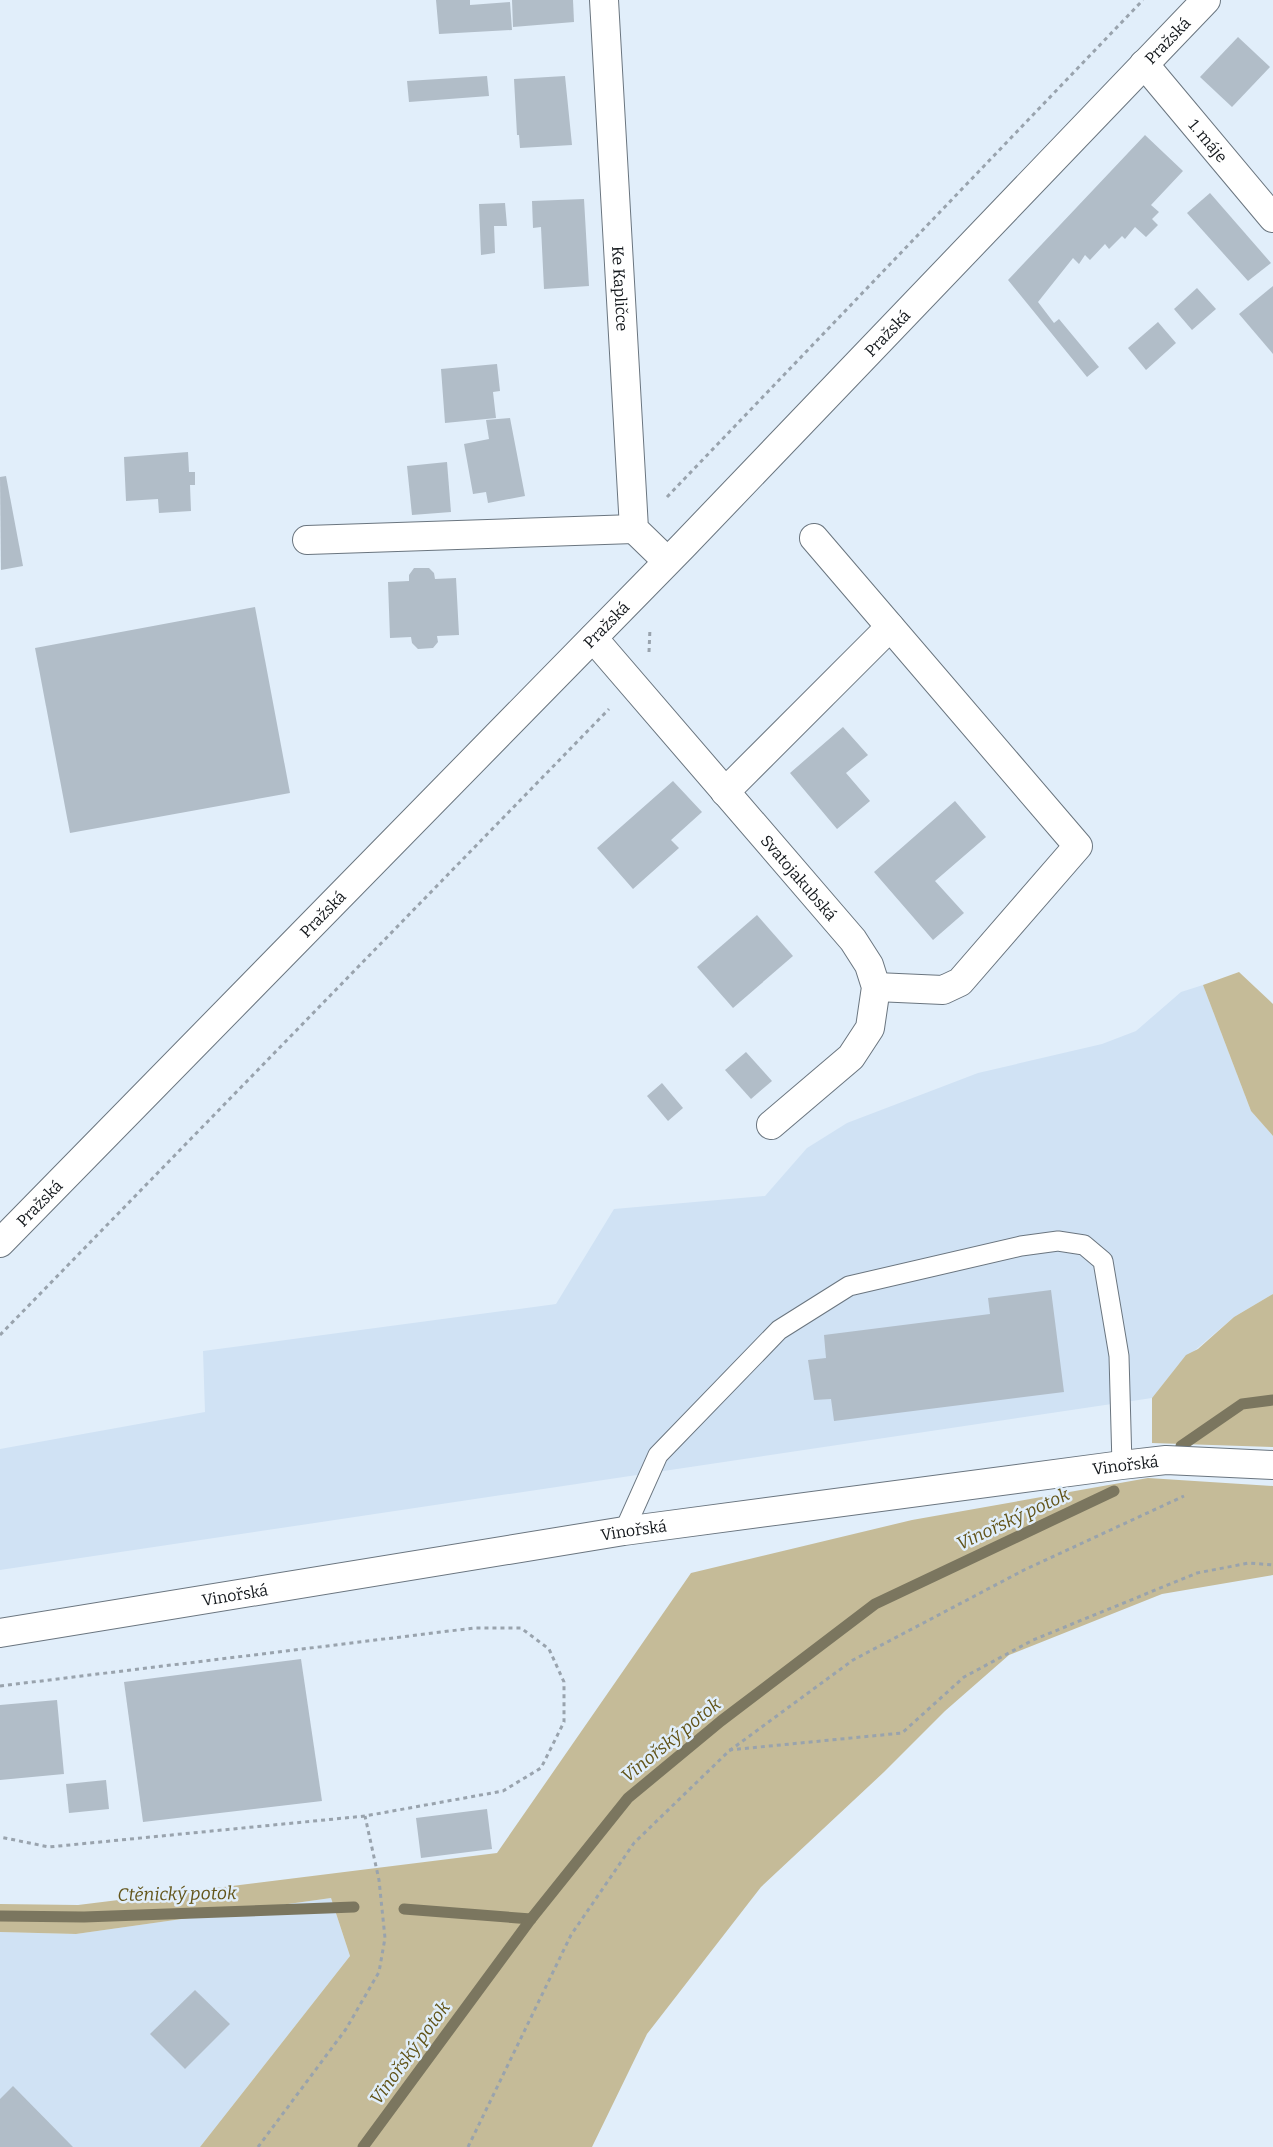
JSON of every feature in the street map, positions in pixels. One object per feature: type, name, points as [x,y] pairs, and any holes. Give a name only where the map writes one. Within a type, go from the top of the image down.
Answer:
[{"type":"street","name":"Ke Kapličce","points":[[604,0],[634,529]]},
{"type":"street","name":"Pražská","points":[[0,1243],[668,562],[1206,0]]},
{"type":"street","name":"1. máje","points":[[1144,64],[1273,218]]},
{"type":"street","points":[[307,540],[634,529],[668,562]]},
{"type":"street","points":[[814,538],[1078,846],[960,982],[943,990],[876,986]]},
{"type":"street","points":[[725,792],[890,626]]},
{"type":"street","name":"Svatojakubská","points":[[593,638],[853,940],[869,966],[876,986],[870,1028],[851,1057],[771,1125]]},
{"type":"street","name":"Vinořská","points":[[0,1633],[624,1531],[1166,1460],[1273,1466]]},
{"type":"lane","points":[[624,1531],[658,1455],[779,1330],[849,1286],[1021,1246],[1058,1241],[1084,1245],[1103,1261],[1119,1356],[1122,1466]]},
{"type":"path","points":[[634,529],[1143,0]]},
{"type":"path","points":[[0,1335],[608,710],[634,687]]},
{"type":"path","points":[[468,2147],[571,1935],[634,1844],[729,1750],[853,1660],[1024,1570],[1186,1495]]},
{"type":"path","points":[[729,1750],[902,1732],[964,1677],[1033,1640],[1116,1608],[1197,1573],[1249,1563],[1273,1565]]},
{"type":"path","points":[[0,1686],[474,1628],[521,1628],[549,1649],[564,1682],[564,1722],[541,1768],[503,1791],[364,1816],[49,1847],[0,1837]]},
{"type":"path","points":[[258,2147],[346,2029],[379,1972],[385,1938],[379,1880],[364,1816]]},
{"type":"shaded area","points":[[1239,972],[1273,1004],[1273,1136],[1251,1111],[1203,985]]},
{"type":"shaded area","points":[[1203,985],[1251,1111],[1273,1136],[1273,1294],[1234,1317],[1179,1364],[1152,1398],[0,1570],[0,1449],[205,1412],[203,1351],[556,1304],[614,1209],[765,1196],[807,1148],[847,1123],[978,1073],[1102,1044],[1136,1031],[1181,992]]},
{"type":"shaded area","points":[[1273,1294],[1273,1447],[1152,1443],[1152,1398],[1186,1355],[1198,1349],[1234,1317]]},
{"type":"shaded area","points":[[1148,1478],[1273,1486],[1273,1575],[1162,1594],[1009,1655],[945,1711],[884,1772],[761,1887],[647,2034],[592,2147],[200,2147],[350,1956],[331,1898],[76,1934],[0,1932],[0,1904],[78,1905],[497,1853],[691,1573],[912,1520]]},
{"type":"shaded area","points":[[331,1898],[350,1956],[200,2147],[0,2147],[0,1932],[76,1934]]},
{"type":"building","points":[[436,0],[470,0],[470,5],[510,2],[512,30],[439,34]]},
{"type":"building","points":[[512,0],[573,0],[574,22],[513,27]]},
{"type":"building","points":[[1238,37],[1270,67],[1232,107],[1200,77]]},
{"type":"building","points":[[487,76],[489,96],[409,102],[407,81]]},
{"type":"building","points":[[565,76],[572,145],[520,148],[519,135],[517,135],[514,79]]},
{"type":"building","points":[[1145,135],[1183,171],[1151,205],[1159,212],[1152,219],[1158,225],[1146,237],[1135,227],[1125,239],[1122,236],[1109,249],[1105,244],[1090,260],[1085,255],[1079,264],[1073,258],[1038,302],[1054,323],[1059,319],[1099,367],[1087,377],[1008,280]]},
{"type":"building","points":[[1210,193],[1271,263],[1248,281],[1187,213]]},
{"type":"building","points":[[584,199],[589,286],[544,289],[541,227],[533,228],[532,201]]},
{"type":"building","points":[[505,203],[507,226],[494,226],[495,253],[481,255],[479,204]]},
{"type":"building","points":[[1273,286],[1273,354],[1239,314]]},
{"type":"building","points":[[1197,288],[1216,309],[1192,330],[1174,309]]},
{"type":"building","points":[[1158,322],[1176,343],[1146,370],[1128,348]]},
{"type":"building","points":[[497,364],[500,391],[493,392],[496,418],[445,423],[441,369]]},
{"type":"building","points":[[510,418],[525,496],[488,503],[486,492],[473,494],[464,444],[489,439],[486,420]]},
{"type":"building","points":[[188,452],[189,472],[195,472],[195,485],[190,485],[191,511],[159,513],[158,499],[126,501],[124,457]]},
{"type":"building","points":[[447,462],[451,512],[412,515],[407,466]]},
{"type":"building","points":[[6,476],[23,566],[1,570],[0,477]]},
{"type":"building","points":[[414,568],[429,568],[434,573],[435,579],[456,578],[459,635],[437,636],[438,642],[433,648],[418,649],[412,643],[411,637],[390,638],[388,582],[409,581],[409,575]]},
{"type":"building","points":[[255,607],[290,793],[70,833],[35,648]]},
{"type":"building","points":[[843,727],[868,755],[846,773],[870,801],[837,829],[790,773]]},
{"type":"building","points":[[673,781],[702,812],[671,840],[679,848],[633,889],[597,848]]},
{"type":"building","points":[[955,801],[986,837],[935,881],[964,913],[933,940],[874,872]]},
{"type":"building","points":[[757,915],[793,956],[733,1008],[697,967]]},
{"type":"building","points":[[746,1052],[772,1081],[751,1099],[725,1070]]},
{"type":"building","points":[[662,1083],[683,1108],[668,1121],[647,1096]]},
{"type":"building","points":[[1051,1290],[1064,1392],[834,1421],[831,1399],[814,1400],[808,1360],[826,1358],[824,1335],[990,1314],[988,1298]]},
{"type":"building","points":[[301,1659],[322,1801],[143,1822],[124,1682]]},
{"type":"building","points":[[57,1700],[64,1774],[0,1780],[0,1705]]},
{"type":"building","points":[[106,1780],[109,1809],[69,1813],[66,1784]]},
{"type":"building","points":[[487,1809],[492,1849],[421,1858],[416,1818]]},
{"type":"building","points":[[195,1990],[230,2024],[185,2069],[150,2034]]},
{"type":"building","points":[[13,2086],[73,2147],[0,2147],[0,2099]]},
{"type":"waterway","name":"Vinořský potok","points":[[1181,1446],[1242,1404],[1273,1400]]},
{"type":"waterway","name":"Vinořský potok","points":[[363,2147],[531,1919],[628,1798],[721,1721],[875,1604],[1114,1491]]},
{"type":"waterway","name":"Ctěnický potok","points":[[0,1916],[84,1917],[354,1907]]},
{"type":"waterway","name":"Ctěnický potok","points":[[404,1909],[531,1919]]}]
